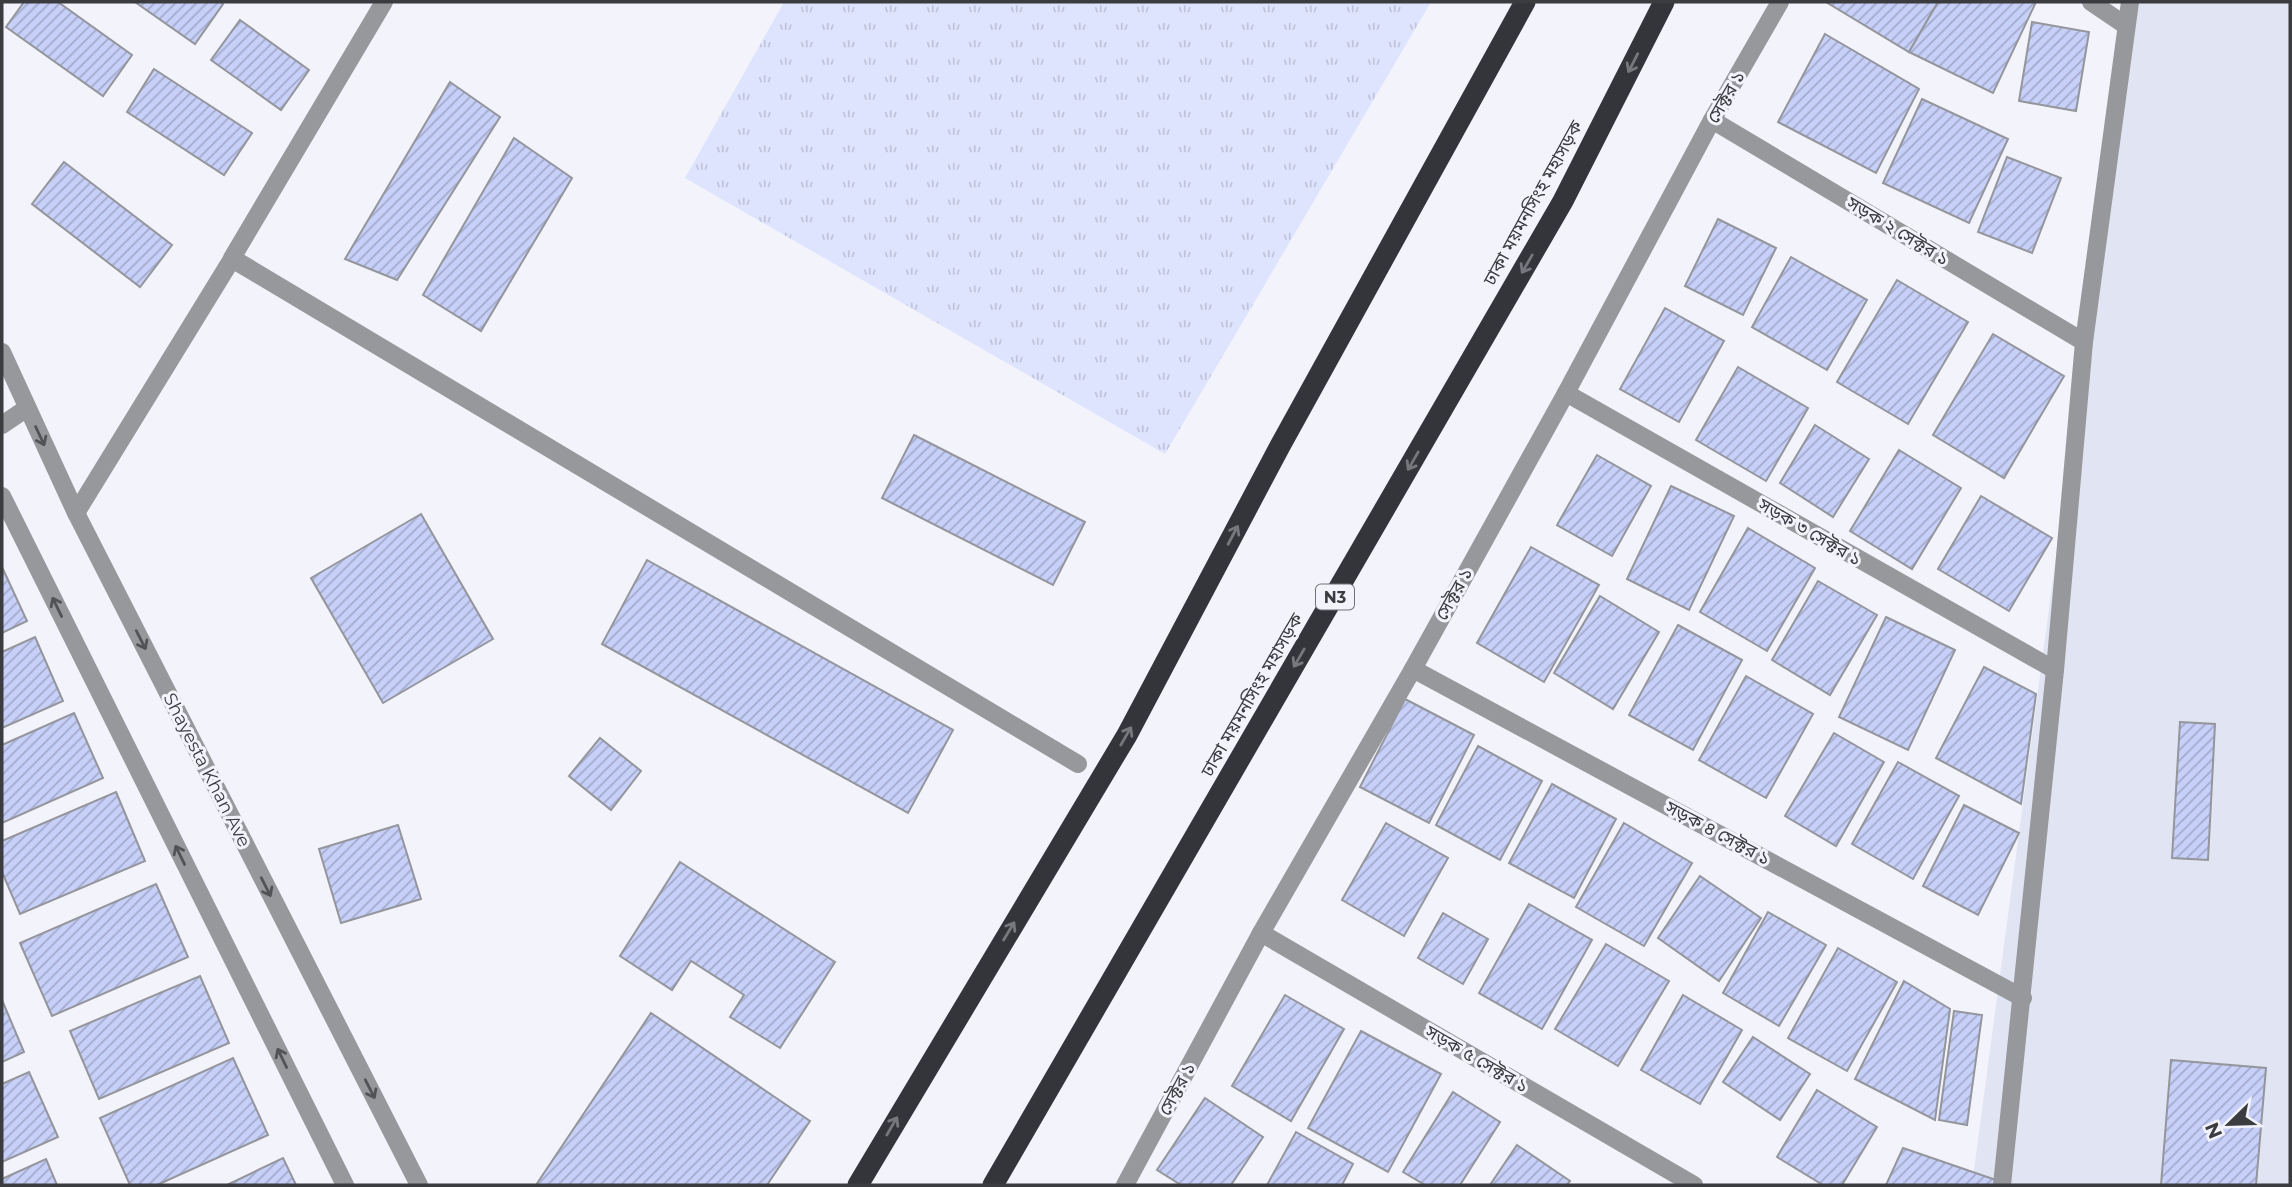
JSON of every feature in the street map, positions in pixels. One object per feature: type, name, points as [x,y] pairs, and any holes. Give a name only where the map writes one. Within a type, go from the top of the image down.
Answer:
[{"type":"highway","points":[[858,1185],[1127,735],[1280,446],[1525,2]]},
{"type":"highway","name":"ঢাকা ময়মনসিংহ মহাসড়ক","points":[[993,1185],[1563,201],[1664,2]]},
{"type":"street","points":[[384,2],[232,258],[1078,764]]},
{"type":"street","name":"সেক্টর ১","points":[[1125,1185],[1261,933],[1413,669],[1566,393],[1712,120],[1780,2]]},
{"type":"street","points":[[2091,2],[2125,26]]},
{"type":"street","points":[[2002,1185],[2055,670],[2084,342],[2130,2]]},
{"type":"street","name":"সড়ক ২ সেক্টর ১","points":[[1712,120],[2084,342]]},
{"type":"street","points":[[76,513],[232,259],[935,679]]},
{"type":"street","name":"Shayesta Khan Ave","points":[[2,352],[76,513],[419,1185]]},
{"type":"street","name":"সড়ক ৩ সেক্টর ১","points":[[1566,393],[2055,670]]},
{"type":"street","points":[[2,425],[27,408]]},
{"type":"street","points":[[2,496],[345,1185]]},
{"type":"street","name":"সড়ক ৪ সেক্টর ১","points":[[1413,669],[2023,998]]},
{"type":"street","name":"সড়ক ৫ সেক্টর ১","points":[[1261,933],[1694,1185]]},
{"type":"shaded area","points":[[2130,2],[2290,2],[2290,1185],[1972,1185]]},
{"type":"green space","points":[[784,2],[1431,2],[1165,454],[685,178]]},
{"type":"building","points":[[24,2],[58,2],[132,55],[103,96],[6,27]]},
{"type":"building","points":[[135,2],[221,2],[223,4],[195,44]]},
{"type":"building","points":[[1826,2],[1938,2],[1909,52]]},
{"type":"building","points":[[1938,2],[2036,2],[1993,93],[1909,52]]},
{"type":"building","points":[[240,20],[309,70],[281,110],[211,60]]},
{"type":"building","points":[[2032,22],[2089,32],[2076,111],[2019,101]]},
{"type":"building","points":[[1825,34],[1919,89],[1876,173],[1778,122]]},
{"type":"building","points":[[154,69],[252,133],[224,175],[127,112]]},
{"type":"building","points":[[450,82],[500,117],[397,280],[345,259]]},
{"type":"building","points":[[1922,99],[2008,139],[1969,223],[1883,183]]},
{"type":"building","points":[[514,138],[572,178],[481,331],[423,295]]},
{"type":"building","points":[[2007,157],[2061,178],[2032,253],[1978,232]]},
{"type":"building","points":[[64,162],[172,245],[140,287],[32,204]]},
{"type":"building","points":[[1718,219],[1776,248],[1743,315],[1685,286]]},
{"type":"building","points":[[1791,257],[1867,300],[1827,370],[1752,327]]},
{"type":"building","points":[[1897,280],[1968,322],[1908,424],[1837,382]]},
{"type":"building","points":[[1665,308],[1724,341],[1679,422],[1620,389]]},
{"type":"building","points":[[1993,334],[2064,376],[2004,478],[1933,435]]},
{"type":"building","points":[[1738,367],[1808,408],[1766,481],[1696,440]]},
{"type":"building","points":[[1815,425],[1869,459],[1833,517],[1780,483]]},
{"type":"building","points":[[914,435],[1085,522],[1053,585],[882,498]]},
{"type":"building","points":[[1899,450],[1961,488],[1912,569],[1850,531]]},
{"type":"building","points":[[1597,455],[1651,486],[1612,556],[1557,525]]},
{"type":"building","points":[[1671,486],[1734,516],[1689,610],[1627,579]]},
{"type":"building","points":[[1981,496],[2052,538],[2009,611],[1938,569]]},
{"type":"building","points":[[421,514],[493,639],[383,703],[311,578]]},
{"type":"building","points":[[1748,528],[1815,568],[1767,651],[1700,612]]},
{"type":"building","points":[[1531,547],[1599,585],[1544,682],[1477,643]]},
{"type":"building","points":[[647,560],[953,730],[908,813],[602,644]]},
{"type":"building","points":[[2,567],[27,621],[2,633]]},
{"type":"building","points":[[1818,581],[1877,615],[1830,695],[1772,660]]},
{"type":"building","points":[[1600,596],[1659,632],[1613,709],[1554,673]]},
{"type":"building","points":[[1886,617],[1955,650],[1908,750],[1839,717]]},
{"type":"building","points":[[1678,625],[1742,660],[1693,750],[1629,715]]},
{"type":"building","points":[[35,637],[63,701],[2,728],[2,652]]},
{"type":"building","points":[[1984,667],[2036,694],[2021,804],[1936,758]]},
{"type":"building","points":[[1746,676],[1813,714],[1766,798],[1699,760]]},
{"type":"building","points":[[1405,699],[1474,735],[1429,823],[1360,787]]},
{"type":"building","points":[[74,713],[103,778],[2,823],[2,745]]},
{"type":"building","points":[[2180,722],[2215,724],[2208,860],[2172,858]]},
{"type":"building","points":[[1834,733],[1884,762],[1836,846],[1785,816]]},
{"type":"building","points":[[600,738],[641,771],[611,810],[569,776]]},
{"type":"building","points":[[1478,746],[1542,781],[1500,860],[1436,825]]},
{"type":"building","points":[[1898,762],[1959,796],[1913,879],[1852,844]]},
{"type":"building","points":[[1552,784],[1616,819],[1574,898],[1509,863]]},
{"type":"building","points":[[116,792],[145,861],[20,914],[2,872],[2,841]]},
{"type":"building","points":[[1964,805],[2019,833],[1978,915],[1923,886]]},
{"type":"building","points":[[1386,823],[1448,858],[1404,936],[1342,900]]},
{"type":"building","points":[[1624,823],[1692,863],[1644,946],[1576,907]]},
{"type":"building","points":[[398,825],[421,899],[341,923],[319,849]]},
{"type":"building","points":[[680,862],[835,962],[780,1048],[730,1017],[744,995],[691,961],[672,990],[620,956]]},
{"type":"building","points":[[1700,876],[1761,918],[1719,981],[1658,938]]},
{"type":"building","points":[[156,884],[188,957],[52,1016],[20,943]]},
{"type":"building","points":[[1529,904],[1592,940],[1542,1029],[1479,993]]},
{"type":"building","points":[[1768,912],[1826,945],[1779,1026],[1723,993]]},
{"type":"building","points":[[1443,913],[1488,939],[1463,984],[1418,958]]},
{"type":"building","points":[[1606,944],[1669,981],[1618,1066],[1555,1029]]},
{"type":"building","points":[[1838,948],[1897,982],[1847,1071],[1788,1038]]},
{"type":"building","points":[[200,976],[229,1043],[99,1099],[70,1031]]},
{"type":"building","points":[[1904,981],[1950,1009],[1935,1120],[1855,1079]]},
{"type":"building","points":[[1285,995],[1344,1029],[1291,1121],[1232,1086]]},
{"type":"building","points":[[1683,995],[1742,1030],[1700,1104],[1641,1070]]},
{"type":"building","points":[[2,1000],[24,1052],[2,1062]]},
{"type":"building","points":[[1954,1011],[1982,1015],[1967,1125],[1939,1120]]},
{"type":"building","points":[[651,1013],[810,1121],[767,1185],[536,1185]]},
{"type":"building","points":[[1361,1031],[1441,1074],[1388,1172],[1308,1128]]},
{"type":"building","points":[[1753,1037],[1810,1074],[1780,1120],[1723,1082]]},
{"type":"building","points":[[233,1058],[268,1135],[157,1185],[130,1185],[100,1118]]},
{"type":"building","points":[[2171,1060],[2266,1068],[2256,1185],[2161,1185]]},
{"type":"building","points":[[29,1072],[58,1137],[2,1162],[2,1084]]},
{"type":"building","points":[[1817,1090],[1877,1127],[1842,1185],[1823,1185],[1777,1157]]},
{"type":"building","points":[[1453,1092],[1500,1122],[1460,1185],[1425,1185],[1403,1172]]},
{"type":"building","points":[[1205,1098],[1263,1137],[1231,1185],[1181,1185],[1157,1170]]},
{"type":"building","points":[[1296,1132],[1353,1164],[1342,1185],[1267,1185]]},
{"type":"building","points":[[1517,1145],[1570,1181],[1567,1185],[1490,1185]]},
{"type":"building","points":[[1903,1148],[1996,1180],[1996,1185],[1886,1185]]},
{"type":"building","points":[[283,1158],[296,1185],[227,1185]]},
{"type":"building","points":[[46,1159],[57,1185],[2,1185],[2,1179]]}]
